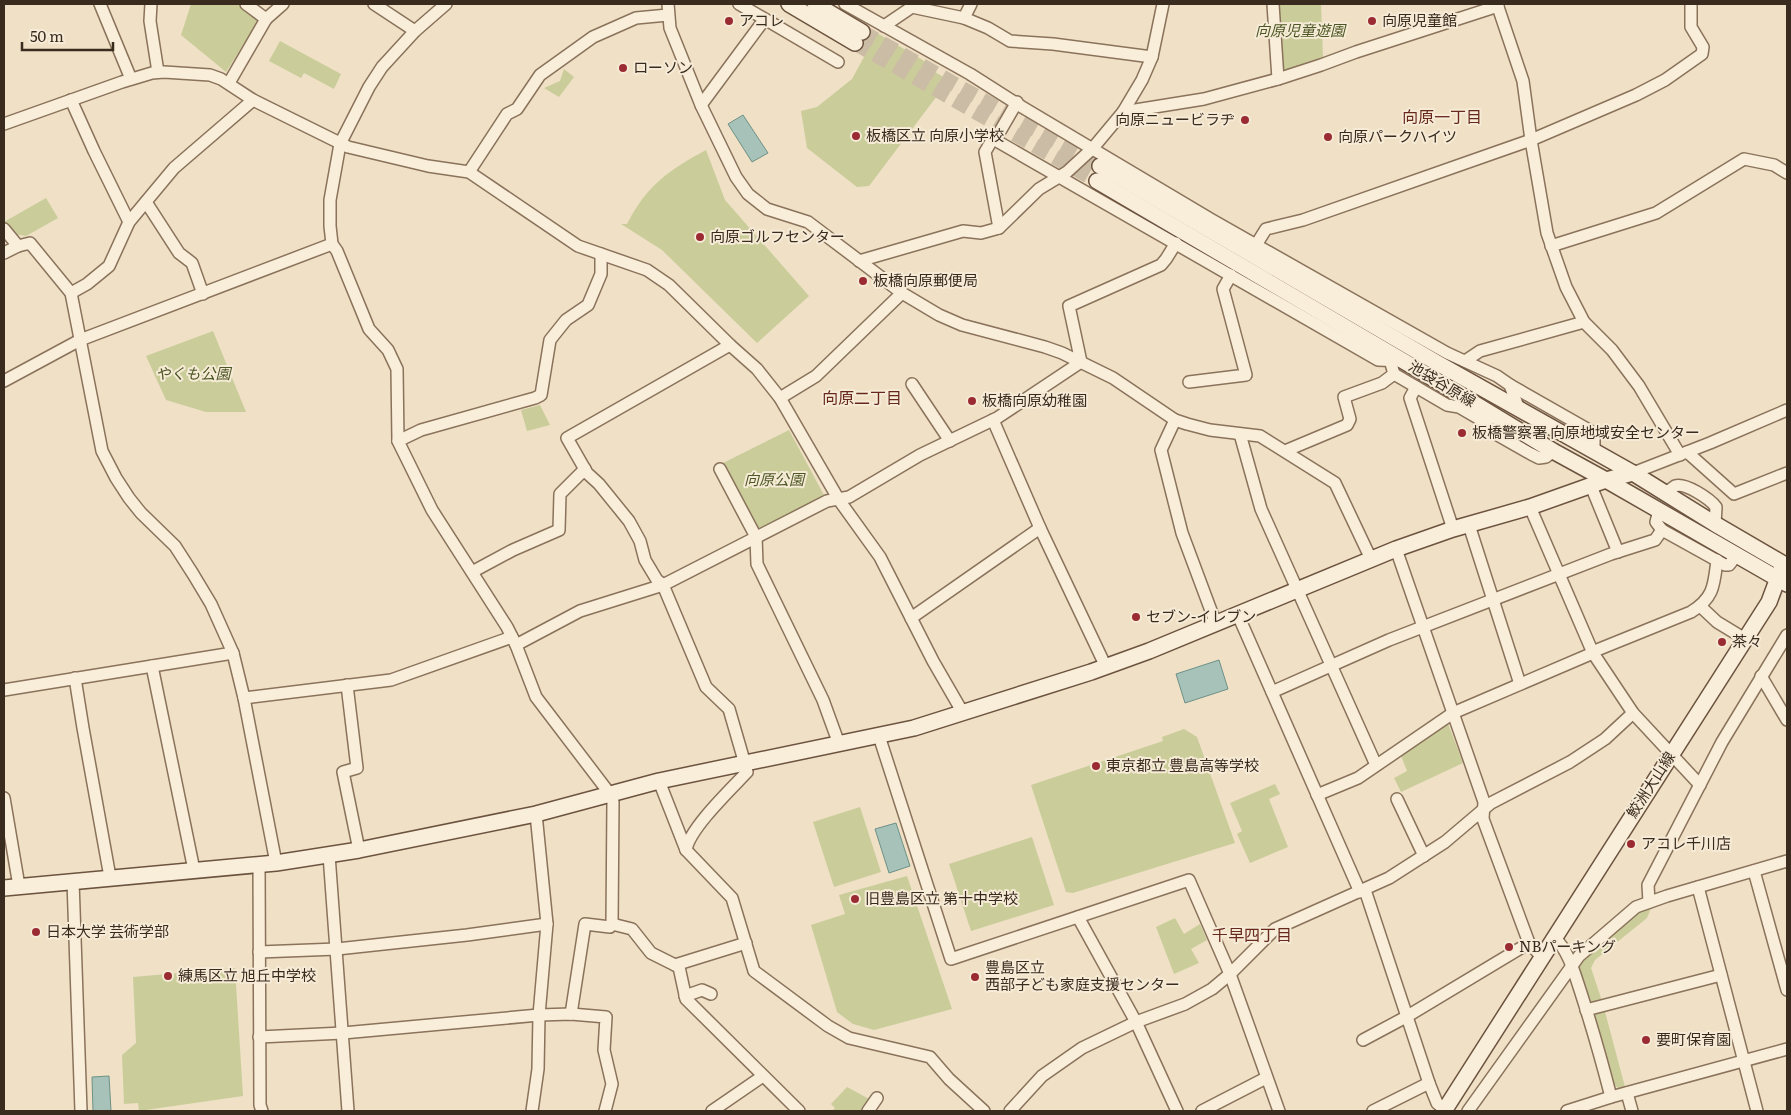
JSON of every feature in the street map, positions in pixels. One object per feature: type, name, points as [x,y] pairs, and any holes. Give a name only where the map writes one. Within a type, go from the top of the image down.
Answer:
[{"type":"main road","points":[[790,4],[858,38],[815,4]]},
{"type":"main road","name":"池袋谷原線","points":[[1783,582],[1397,361],[1099,174],[1518,407],[1634,473],[1715,524],[1786,562]]},
{"type":"main road","points":[[4,888],[276,863],[360,850],[536,814],[659,781],[914,728],[1106,667],[1216,624],[1396,549],[1453,529],[1530,507],[1606,480],[1634,473]]},
{"type":"main road","name":"鮫洲大山線","points":[[1444,1111],[1783,582],[1786,562]]},
{"type":"street","points":[[100,4],[131,79]]},
{"type":"street","points":[[151,4],[150,21],[158,72]]},
{"type":"street","points":[[246,4],[266,19]]},
{"type":"street","points":[[229,83],[266,19],[283,4]]},
{"type":"street","points":[[374,4],[415,30]]},
{"type":"street","points":[[446,4],[415,30],[382,67],[369,87],[340,144],[330,200],[332,244],[369,329],[388,350],[397,369],[398,441],[432,510],[514,641],[536,697],[610,794],[613,802],[612,924],[610,928],[585,924],[571,1014]]},
{"type":"street","points":[[739,4],[838,62]]},
{"type":"street","points":[[845,4],[970,74],[1030,112],[1256,245],[1447,353],[1497,376],[1589,430],[1594,439],[1594,451]]},
{"type":"street","points":[[964,18],[971,4]]},
{"type":"street","points":[[859,261],[964,231],[981,233],[999,228],[1038,190],[1067,172],[1093,148],[1123,112],[1142,80],[1152,57],[1163,4]]},
{"type":"street","points":[[1273,4],[1278,79]]},
{"type":"street","points":[[1256,245],[1266,229],[1303,220],[1531,140],[1636,95],[1665,80],[1702,54],[1703,47],[1691,27],[1691,4]]},
{"type":"street","points":[[1123,112],[1204,99],[1278,79],[1498,5],[1523,81],[1531,140],[1551,246],[1566,287],[1584,322],[1612,350],[1639,386],[1683,453],[1734,494],[1787,473]]},
{"type":"street","points":[[884,26],[912,7],[964,18],[1010,41],[1053,44],[1152,57]]},
{"type":"street","points":[[469,172],[507,114],[517,109],[540,75],[593,37],[636,18],[668,10],[670,28],[702,105],[736,177],[748,194],[767,209],[808,222],[902,292],[940,316],[962,325],[1045,347],[1081,362],[1113,378],[1175,420],[1199,428],[1260,436],[1335,482],[1371,559]]},
{"type":"street","points":[[702,105],[764,20]]},
{"type":"street","points":[[4,124],[131,79],[158,72],[210,75],[229,83],[253,100],[348,147],[428,166],[469,172],[578,246],[648,270],[669,285],[758,369],[780,398],[839,500],[880,557],[933,661],[963,713]]},
{"type":"street","points":[[72,100],[94,151],[129,222]]},
{"type":"street","points":[[71,293],[87,284],[109,266],[129,222],[174,168],[253,100]]},
{"type":"street","points":[[999,228],[985,152],[992,140],[995,140],[1016,102]]},
{"type":"street","points":[[995,140],[1378,360],[1397,361],[1394,374],[1382,383],[1344,397],[1350,419],[1347,426],[1285,451]]},
{"type":"street","points":[[1551,246],[1656,214],[1744,159],[1774,165],[1787,173]]},
{"type":"street","points":[[146,202],[180,253],[192,264],[203,294]]},
{"type":"street","points":[[4,229],[18,246]]},
{"type":"street","points":[[4,253],[18,246],[30,243],[71,293],[102,451],[129,498],[141,513],[175,546],[211,604],[233,654],[244,698],[276,863]]},
{"type":"street","points":[[1081,362],[1069,306],[1160,265],[1176,243]]},
{"type":"street","points":[[4,381],[80,340],[332,244]]},
{"type":"street","points":[[398,441],[421,430],[541,395],[550,340],[566,320],[588,305],[601,274],[601,254]]},
{"type":"street","points":[[1188,382],[1246,375],[1223,290],[1231,275]]},
{"type":"street","points":[[780,398],[816,376],[902,292]]},
{"type":"street","points":[[1465,361],[1480,351],[1584,322]]},
{"type":"street","points":[[686,850],[687,843],[698,828],[746,772],[745,764],[729,709],[706,688],[663,585],[657,580],[645,560],[640,541],[629,521],[585,469],[567,438],[730,344]]},
{"type":"street","points":[[244,698],[391,680],[514,641],[580,611],[663,585],[827,502],[849,497],[920,455],[993,420],[1081,362]]},
{"type":"street","points":[[1394,374],[1447,405],[1459,407],[1483,421],[1494,433],[1539,458],[1546,457],[1553,452]]},
{"type":"street","points":[[912,384],[950,441]]},
{"type":"street","points":[[1510,385],[1518,407]]},
{"type":"street","points":[[1416,387],[1410,398],[1453,529]]},
{"type":"street","points":[[1634,473],[1787,410]]},
{"type":"street","points":[[993,420],[1040,528],[1106,667]]},
{"type":"street","points":[[1175,420],[1161,450],[1182,533],[1216,624]]},
{"type":"street","points":[[1240,434],[1261,509],[1376,765]]},
{"type":"street","points":[[472,572],[513,550],[559,530],[560,494],[585,469]]},
{"type":"street","points":[[720,469],[756,537],[757,564],[823,700],[839,744]]},
{"type":"street","points":[[1590,486],[1618,552]]},
{"type":"street","points":[[1530,507],[1593,653],[1633,713],[1700,785]]},
{"type":"street","points":[[1659,510],[1656,522],[1662,530],[1725,565],[1729,566],[1736,556]]},
{"type":"street","points":[[1469,525],[1520,684]]},
{"type":"street","points":[[911,618],[1040,528]]},
{"type":"street","points":[[1272,692],[1423,626],[1618,552],[1655,540],[1662,530]]},
{"type":"street","points":[[1396,549],[1484,802],[1484,818],[1529,943],[1542,957]]},
{"type":"street","points":[[1318,795],[1358,778],[1453,713],[1691,612],[1700,606],[1714,587],[1717,560]]},
{"type":"street","points":[[1700,606],[1717,622],[1745,639]]},
{"type":"street","points":[[1238,615],[1362,891],[1429,1083],[1437,1103],[1444,1111]]},
{"type":"street","points":[[1649,902],[1648,885],[1722,742],[1787,634]]},
{"type":"street","points":[[4,690],[233,654]]},
{"type":"street","points":[[152,666],[194,870]]},
{"type":"street","points":[[1761,676],[1787,720]]},
{"type":"street","points":[[75,678],[110,877]]},
{"type":"street","points":[[347,685],[357,768],[343,772],[360,850]]},
{"type":"street","points":[[1010,1111],[1042,1076],[1082,1048],[1136,1022],[1185,1004],[1212,989],[1230,974],[1275,929],[1389,878],[1445,842],[1491,803],[1570,762],[1598,744],[1633,713]]},
{"type":"street","points":[[879,736],[951,959],[1189,880],[1230,974],[1279,1111]]},
{"type":"street","points":[[659,781],[686,850],[732,898],[754,971],[828,1026],[849,1038],[930,1057],[949,1079],[984,1111]]},
{"type":"street","points":[[4,798],[19,886]]},
{"type":"street","points":[[1397,800],[1424,856]]},
{"type":"street","points":[[532,1111],[538,1069],[539,1015],[547,924],[536,814]]},
{"type":"street","points":[[329,855],[348,1111]]},
{"type":"street","points":[[1468,1111],[1572,965],[1582,953],[1636,907],[1787,861]]},
{"type":"street","points":[[258,1111],[262,1111],[260,1104],[259,1038],[259,864]]},
{"type":"street","points":[[1754,871],[1787,990]]},
{"type":"street","points":[[73,881],[81,1111]]},
{"type":"street","points":[[1698,887],[1757,1111]]},
{"type":"street","points":[[1078,917],[1136,1022],[1177,1111]]},
{"type":"street","points":[[259,952],[337,949],[547,924]]},
{"type":"street","points":[[612,924],[632,929],[651,953],[679,967],[686,999],[799,1111]]},
{"type":"street","points":[[1554,937],[1572,965],[1598,1047],[1611,1097]]},
{"type":"street","points":[[675,965],[746,943]]},
{"type":"street","points":[[1362,1040],[1406,1017],[1529,943]]},
{"type":"street","points":[[1586,1010],[1721,975]]},
{"type":"street","points":[[685,996],[702,990],[711,994]]},
{"type":"street","points":[[259,1038],[342,1033],[539,1015],[606,1016],[604,1050],[612,1084],[605,1111]]},
{"type":"street","points":[[1567,1111],[1611,1097],[1787,1049]]},
{"type":"street","points":[[712,1111],[764,1076]]},
{"type":"street","points":[[1202,1111],[1266,1078]]},
{"type":"street","points":[[1373,1111],[1429,1083]]},
{"type":"street","points":[[1628,1093],[1632,1111]]},
{"type":"street","points":[[868,1111],[877,1098]]},
{"type":"green space","points":[[191,4],[237,4],[259,20],[226,72],[181,35]]},
{"type":"green space","name":"向原児童遊園","points":[[1277,4],[1321,4],[1323,58],[1286,70],[1282,67]]},
{"type":"green space","points":[[877,33],[926,62],[924,66],[949,80],[869,186],[857,187],[807,148],[801,111],[817,107],[852,79]]},
{"type":"green space","points":[[280,41],[341,74],[334,89],[304,73],[301,78],[269,61]]},
{"type":"green space","points":[[564,69],[574,77],[559,97],[544,88],[560,81]]},
{"type":"green space","name":"向原ゴルフセンター","points":[[706,150],[725,200],[809,296],[757,343],[662,250],[621,224],[627,224],[643,199],[660,180]]},
{"type":"green space","points":[[46,198],[58,218],[26,236],[14,234],[4,222]]},
{"type":"green space","name":"やくも公園","points":[[213,331],[246,412],[206,412],[166,400],[146,356]]},
{"type":"green space","points":[[540,405],[550,425],[527,431],[521,410]]},
{"type":"green space","name":"向原公園","points":[[789,430],[825,497],[757,530],[723,463]]},
{"type":"green space","points":[[1447,721],[1463,763],[1401,792],[1394,778],[1407,771],[1400,753]]},
{"type":"green space","points":[[1184,729],[1197,737],[1235,843],[1073,893],[1066,892],[1031,785],[1163,741],[1162,737]]},
{"type":"green space","points":[[1275,784],[1280,794],[1269,799],[1288,847],[1250,863],[1237,834],[1242,831],[1230,803]]},
{"type":"green space","points":[[860,807],[881,872],[834,887],[813,822]]},
{"type":"green space","points":[[1032,837],[1054,905],[971,931],[949,864]]},
{"type":"green space","points":[[907,876],[952,1009],[874,1030],[853,1024],[837,1012],[811,925],[845,914],[839,895]]},
{"type":"green space","points":[[1651,908],[1647,918],[1595,960],[1591,968],[1602,1001],[1589,1005],[1577,966],[1610,932],[1640,912]]},
{"type":"green space","points":[[1175,918],[1184,934],[1200,924],[1207,940],[1191,949],[1199,963],[1174,974],[1156,927]]},
{"type":"green space","points":[[235,968],[243,1096],[139,1111],[138,1103],[124,1104],[122,1055],[136,1043],[133,977]]},
{"type":"green space","points":[[1604,1008],[1625,1087],[1618,1088],[1609,1080],[1591,1012]]},
{"type":"green space","points":[[847,1087],[871,1100],[863,1111],[832,1111],[835,1108],[831,1104]]},
{"type":"water","points":[[743,115],[768,153],[752,162],[728,124]]},
{"type":"water","points":[[1219,660],[1228,689],[1185,703],[1176,674]]},
{"type":"water","points":[[896,823],[910,866],[889,873],[875,829]]},
{"type":"water","points":[[109,1076],[111,1111],[93,1111],[92,1077]]},
{"type":"tunnel","points":[[862,32],[1100,166]]},
{"type":"tunnel","points":[[855,43],[1097,181]]},
{"type":"place","name":"アコレ","points":[[729,21]]},
{"type":"place","name":"向原児童館","points":[[1372,21]]},
{"type":"place","name":"ローソン","points":[[623,68]]},
{"type":"place","name":"向原ニュービラヂ","points":[[1245,120]]},
{"type":"place","name":"板橋区立 向原小学校","points":[[856,136]]},
{"type":"place","name":"向原パークハイツ","points":[[1328,137]]},
{"type":"place","name":"向原ゴルフセンター","points":[[700,237]]},
{"type":"place","name":"板橋向原郵便局","points":[[863,281]]},
{"type":"place","name":"板橋向原幼稚園","points":[[972,401]]},
{"type":"place","name":"板橋警察署 向原地域安全センター","points":[[1462,433]]},
{"type":"place","name":"セブン-イレブン","points":[[1136,617]]},
{"type":"place","name":"茶々","points":[[1722,642]]},
{"type":"place","name":"東京都立 豊島高等学校","points":[[1096,766]]},
{"type":"place","name":"アコレ千川店","points":[[1631,844]]},
{"type":"place","name":"旧豊島区立 第十中学校","points":[[855,899]]},
{"type":"place","name":"日本大学 芸術学部","points":[[36,932]]},
{"type":"place","name":"NBパーキング","points":[[1509,947]]},
{"type":"place","name":"練馬区立 旭丘中学校","points":[[168,976]]},
{"type":"place","name":"豊島区立 西部子ども家庭支援センター","points":[[975,977]]},
{"type":"place","name":"要町保育園","points":[[1646,1040]]},
{"type":"district","name":"向原一丁目","points":[[1442,117]]},
{"type":"district","name":"向原二丁目","points":[[862,398]]},
{"type":"district","name":"千早四丁目","points":[[1252,935]]}]
